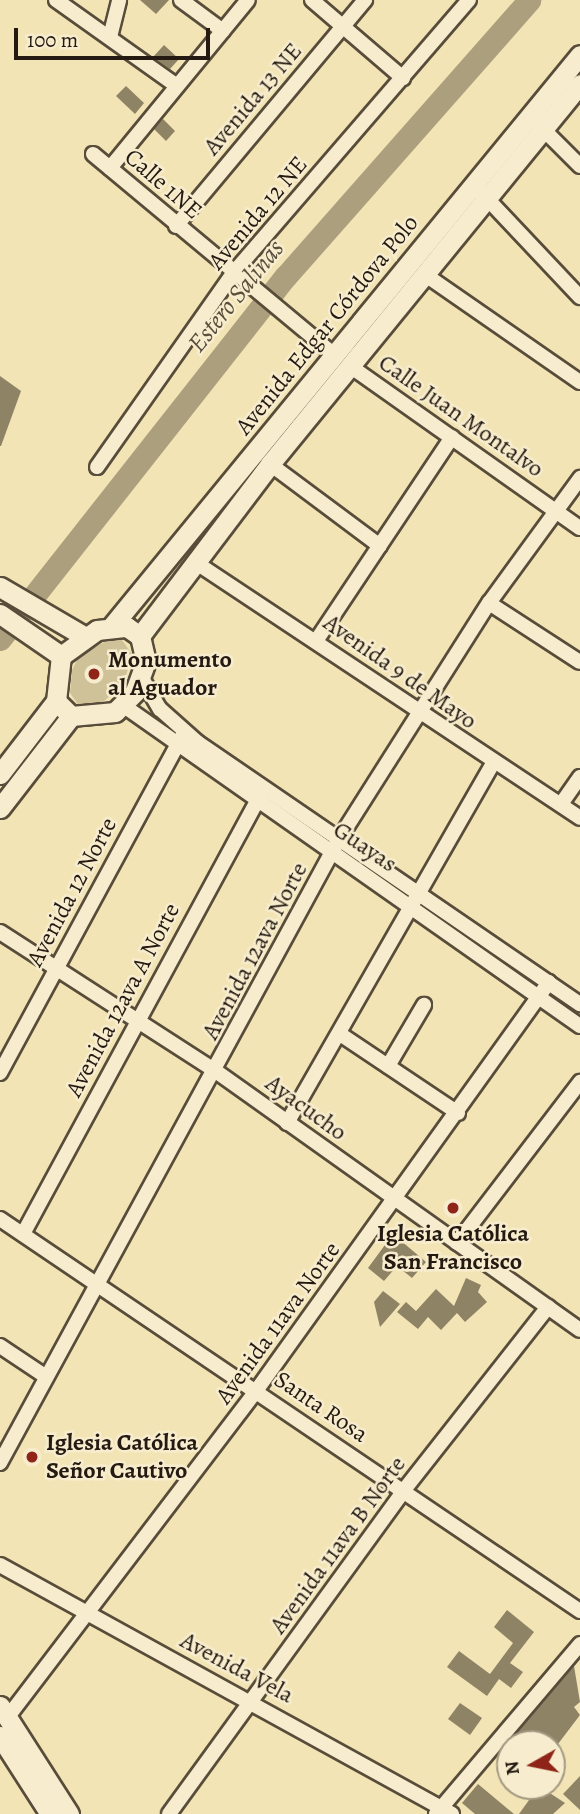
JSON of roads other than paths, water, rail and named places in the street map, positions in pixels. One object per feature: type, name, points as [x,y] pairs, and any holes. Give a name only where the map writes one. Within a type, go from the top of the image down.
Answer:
[{"type":"main road","name":"Avenida Edgar Córdova Polo","points":[[112,626],[580,55]]},
{"type":"main road","name":"Avenida Edgar Córdova Polo","points":[[140,636],[270,464],[427,276],[580,84]]},
{"type":"main road","points":[[6,590],[84,636]]},
{"type":"main road","points":[[1,615],[61,656]]},
{"type":"main road","points":[[0,774],[56,701],[61,656],[84,636],[112,626],[140,636],[146,661],[143,680],[124,706],[103,715],[71,716],[56,701]]},
{"type":"main road","points":[[0,808],[71,716]]},
{"type":"main road","points":[[2,1720],[50,1814]]},
{"type":"main road","points":[[2,1720],[69,1814]]},
{"type":"street","points":[[56,0],[177,86]]},
{"type":"street","points":[[110,37],[119,0]]},
{"type":"street","points":[[181,0],[223,31]]},
{"type":"street","points":[[110,168],[248,0]]},
{"type":"street","points":[[312,0],[403,78]]},
{"type":"street","name":"Avenida 13 NE","points":[[176,226],[365,0]]},
{"type":"street","name":"Avenida 12 NE","points":[[97,467],[235,271],[469,0]]},
{"type":"street","points":[[544,131],[580,166]]},
{"type":"street","name":"Calle 1NE","points":[[93,153],[176,226],[254,285],[333,354]]},
{"type":"street","points":[[474,185],[580,297]]},
{"type":"street","points":[[427,276],[580,382]]},
{"type":"street","name":"Calle Juan Montalvo","points":[[350,366],[580,528]]},
{"type":"street","points":[[316,641],[452,438]]},
{"type":"street","points":[[270,464],[380,546]]},
{"type":"street","name":"Avenida 12ava Norte","points":[[0,1462],[45,1376],[217,1072],[336,846],[417,713],[489,603],[580,478]]},
{"type":"street","name":"Avenida 9 de Mayo","points":[[195,562],[316,641],[417,713],[580,818]]},
{"type":"street","points":[[489,603],[580,662]]},
{"type":"street","name":"Guayas","points":[[143,680],[181,738]]},
{"type":"street","name":"Guayas","points":[[124,706],[181,738],[336,846],[417,900],[550,982],[580,1004]]},
{"type":"street","name":"Avenida 12 Norte","points":[[0,1073],[181,738]]},
{"type":"street","points":[[287,1123],[493,763]]},
{"type":"street","points":[[561,804],[580,777]]},
{"type":"street","name":"Avenida 12ava A Norte","points":[[23,1234],[260,794]]},
{"type":"street","name":"Guayas","points":[[417,900],[540,998],[580,1026]]},
{"type":"street","name":"Ayacucho","points":[[0,932],[217,1072],[580,1329]]},
{"type":"street","name":"Avenida 11ava Norte","points":[[2,1720],[87,1616],[256,1391],[396,1201],[550,982]]},
{"type":"street","points":[[388,1066],[424,1005]]},
{"type":"street","points":[[340,1034],[458,1113]]},
{"type":"street","points":[[457,1243],[580,1082]]},
{"type":"street","name":"Santa Rosa","points":[[0,1219],[99,1283],[580,1611]]},
{"type":"street","name":"Avenida 11ava B Norte","points":[[169,1814],[254,1701],[404,1490],[548,1307]]},
{"type":"street","points":[[0,1346],[45,1376]]},
{"type":"street","name":"Avenida Vela","points":[[0,1565],[87,1616],[254,1701],[443,1812]]},
{"type":"street","points":[[443,1812],[580,1644]]},
{"type":"waterway","name":"Estero Salinas","points":[[0,639],[286,276],[529,0]]},
{"type":"place","name":"Monumento al Aguador","points":[[94,674]]},
{"type":"place","name":"Iglesia Católica San Francisco","points":[[453,1208]]},
{"type":"place","name":"Iglesia Católica Señor Cautivo","points":[[32,1457]]}]
